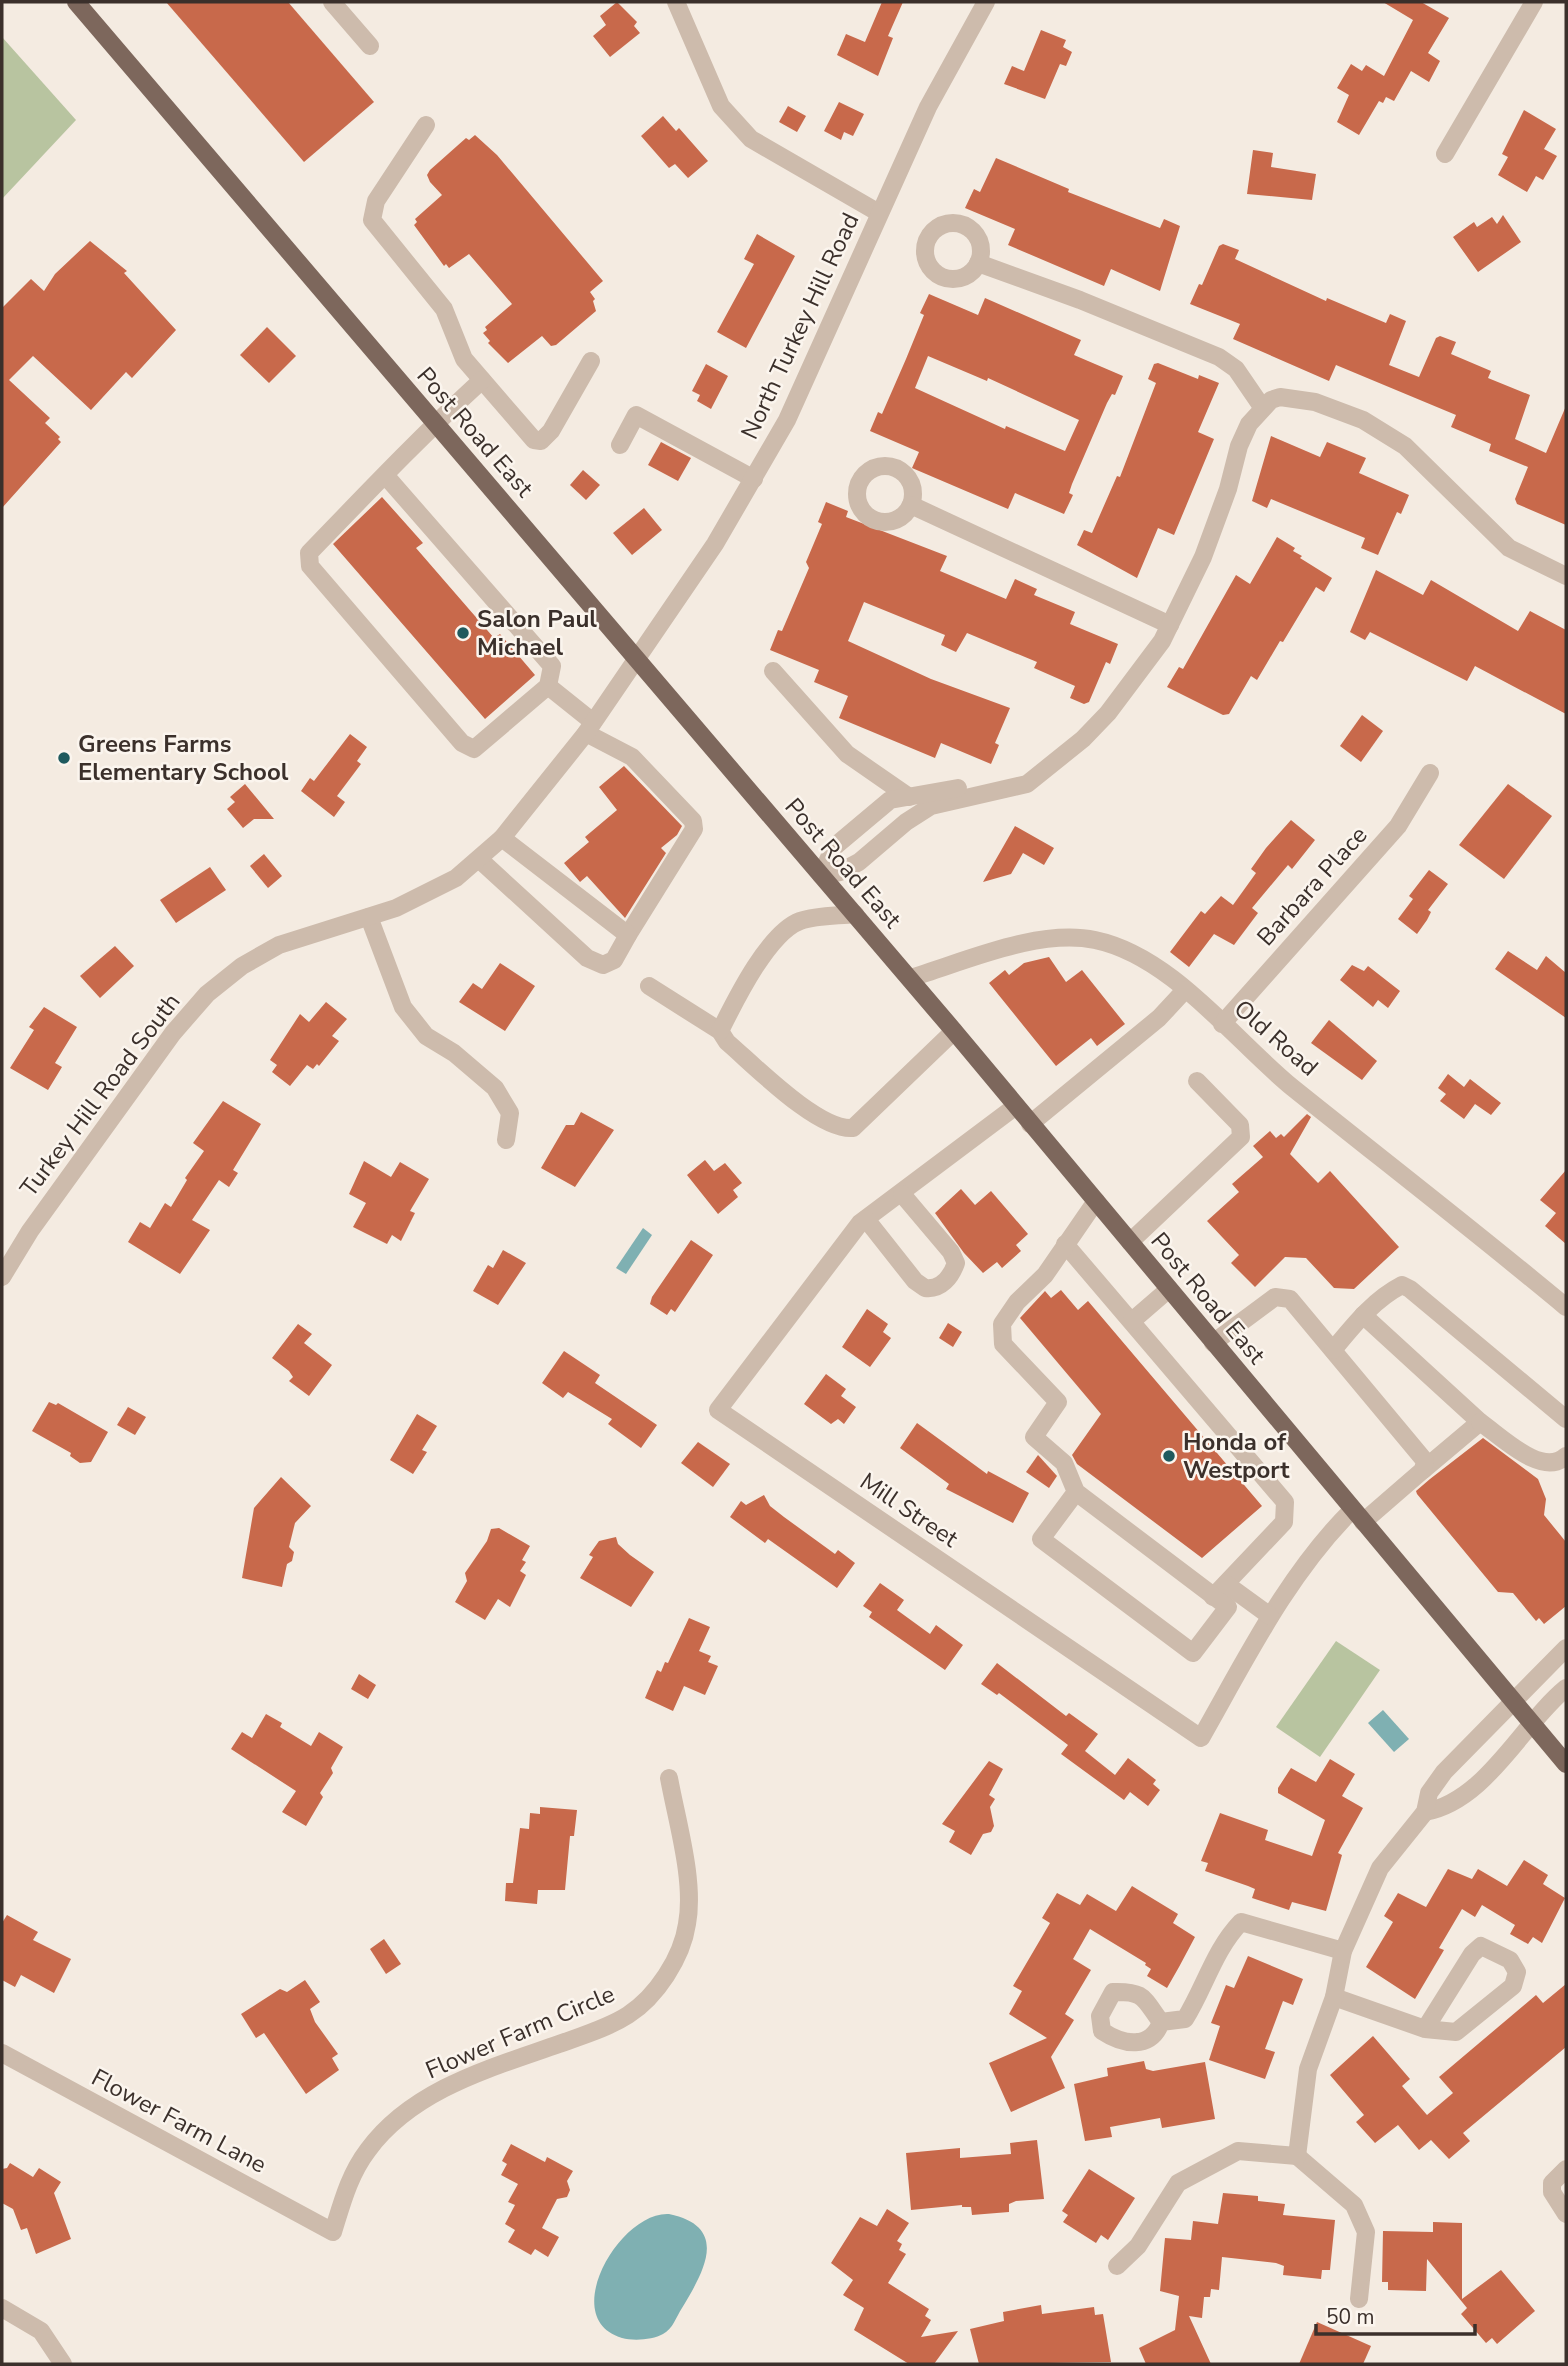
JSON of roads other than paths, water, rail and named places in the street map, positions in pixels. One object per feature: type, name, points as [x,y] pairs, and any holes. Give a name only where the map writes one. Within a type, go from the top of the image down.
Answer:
[{"type":"main road","name":"Post Road East","points":[[76,2],[954,1031],[1566,1763]]},
{"type":"street","points":[[332,2],[370,46]]},
{"type":"street","points":[[676,2],[721,106],[751,139],[879,213]]},
{"type":"street","name":"North Turkey Hill Road","points":[[636,657],[695,575],[787,420],[879,213],[947,69],[986,2]]},
{"type":"street","points":[[1445,154],[1534,2]]},
{"type":"street","points":[[426,125],[376,201],[372,220],[444,309],[464,359],[534,440],[541,441],[551,431],[590,360]]},
{"type":"street","points":[[978,263],[1080,300],[1219,357],[1236,369],[1262,407]]},
{"type":"street","points":[[385,475],[552,666],[548,686],[474,749],[462,743],[310,566],[309,553],[435,423],[482,380]]},
{"type":"street","points":[[821,875],[840,872],[859,862],[906,822],[931,806],[1027,784],[1083,739],[1108,713],[1162,641],[1203,557],[1228,489],[1239,446],[1262,407],[1280,397],[1327,406],[1363,420],[1405,446],[1509,548],[1566,576]]},
{"type":"street","points":[[620,445],[636,415],[754,479]]},
{"type":"street","points":[[911,505],[1170,625]]},
{"type":"street","name":"Turkey Hill Road South","points":[[2,1277],[30,1231],[165,1044],[207,994],[242,966],[279,945],[420,899],[480,860],[502,838],[590,727],[636,657]]},
{"type":"street","points":[[773,671],[847,754],[909,797]]},
{"type":"street","points":[[480,860],[587,958],[603,965],[614,960],[694,829],[693,821],[632,757],[590,727],[548,686]]},
{"type":"street","points":[[821,875],[828,857],[842,839],[890,800],[1008,780],[1047,768]]},
{"type":"street","name":"Barbara Place","points":[[1222,1024],[1398,826],[1430,773]]},
{"type":"street","points":[[502,838],[628,935]]},
{"type":"street","points":[[720,1031],[752,974],[785,931],[800,921],[855,914]]},
{"type":"street","points":[[369,917],[403,1007],[426,1035],[454,1053],[495,1088],[510,1113],[506,1140]]},
{"type":"street","name":"Old Road","points":[[909,978],[1027,943],[1076,938],[1108,943],[1138,956],[1185,990],[1292,1086],[1566,1307]]},
{"type":"street","points":[[649,986],[720,1031],[727,1042],[801,1105],[841,1129],[853,1128],[954,1031]]},
{"type":"street","points":[[1030,1124],[1159,1018],[1185,990]]},
{"type":"street","points":[[1130,1242],[1241,1137],[1240,1125],[1197,1081]]},
{"type":"street","name":"Mill Street","points":[[1016,1106],[866,1219],[718,1410],[1201,1738],[1269,1616],[1309,1559],[1357,1516],[1423,1470],[1480,1422]]},
{"type":"street","points":[[866,1219],[915,1281],[925,1288],[939,1286],[953,1272],[956,1263],[951,1252],[902,1194]]},
{"type":"street","points":[[1076,1492],[1041,1539],[1193,1653],[1228,1607],[1076,1492],[1064,1463],[1034,1437],[1058,1402],[1003,1344],[1002,1324],[1017,1302],[1045,1275],[1096,1201]]},
{"type":"street","points":[[1065,1244],[1284,1502],[1284,1522],[1213,1597]]},
{"type":"street","points":[[1333,1350],[1363,1315],[1402,1285],[1566,1419]]},
{"type":"street","points":[[1132,1321],[1169,1289]]},
{"type":"street","points":[[1213,1343],[1275,1297],[1290,1299],[1425,1461],[1423,1470]]},
{"type":"street","points":[[1363,1315],[1480,1422],[1529,1455],[1548,1464],[1558,1463],[1566,1456]]},
{"type":"street","points":[[1226,1584],[1269,1616]]},
{"type":"street","points":[[1297,2156],[1308,2069],[1334,1997],[1343,1951],[1380,1868],[1425,1812],[1429,1793],[1444,1772],[1566,1648]]},
{"type":"street","points":[[1425,1812],[1443,1808],[1458,1798],[1501,1761],[1566,1688]]},
{"type":"street","name":"Flower Farm Circle","points":[[333,2232],[348,2182],[368,2149],[427,2097],[467,2077],[583,2036],[627,2015],[655,1992],[674,1959],[687,1926],[690,1895],[669,1778]]},
{"type":"street","points":[[1161,2022],[1185,2019],[1199,1997],[1216,1954],[1241,1922],[1343,1951]]},
{"type":"street","points":[[1334,1997],[1425,2029],[1456,2032],[1513,1986],[1517,1972],[1510,1959],[1481,1946],[1472,1954],[1425,2029]]},
{"type":"street","name":"Flower Farm Lane","points":[[2,2053],[333,2232]]},
{"type":"street","points":[[1117,2266],[1138,2246],[1178,2183],[1238,2151],[1297,2156],[1354,2205],[1366,2232],[1359,2299]]},
{"type":"street","points":[[1566,2169],[1552,2183],[1552,2192],[1566,2214]]},
{"type":"street","points":[[2,2308],[41,2331],[63,2364]]},
{"type":"water","points":[[643,1228],[652,1235],[626,1274],[616,1268]]},
{"type":"water","points":[[1383,1710],[1409,1739],[1394,1752],[1368,1723]]},
{"type":"water","points":[[669,2214],[688,2220],[700,2229],[706,2240],[707,2253],[698,2280],[666,2332],[649,2339],[622,2338],[603,2327],[595,2310],[595,2290],[603,2268],[615,2247],[632,2229],[650,2218]]},
{"type":"place","name":"Salon Paul Michael","points":[[463,633]]},
{"type":"place","name":"Greens Farms Elementary School","points":[[64,758]]},
{"type":"place","name":"Honda of Westport","points":[[1169,1456]]}]
